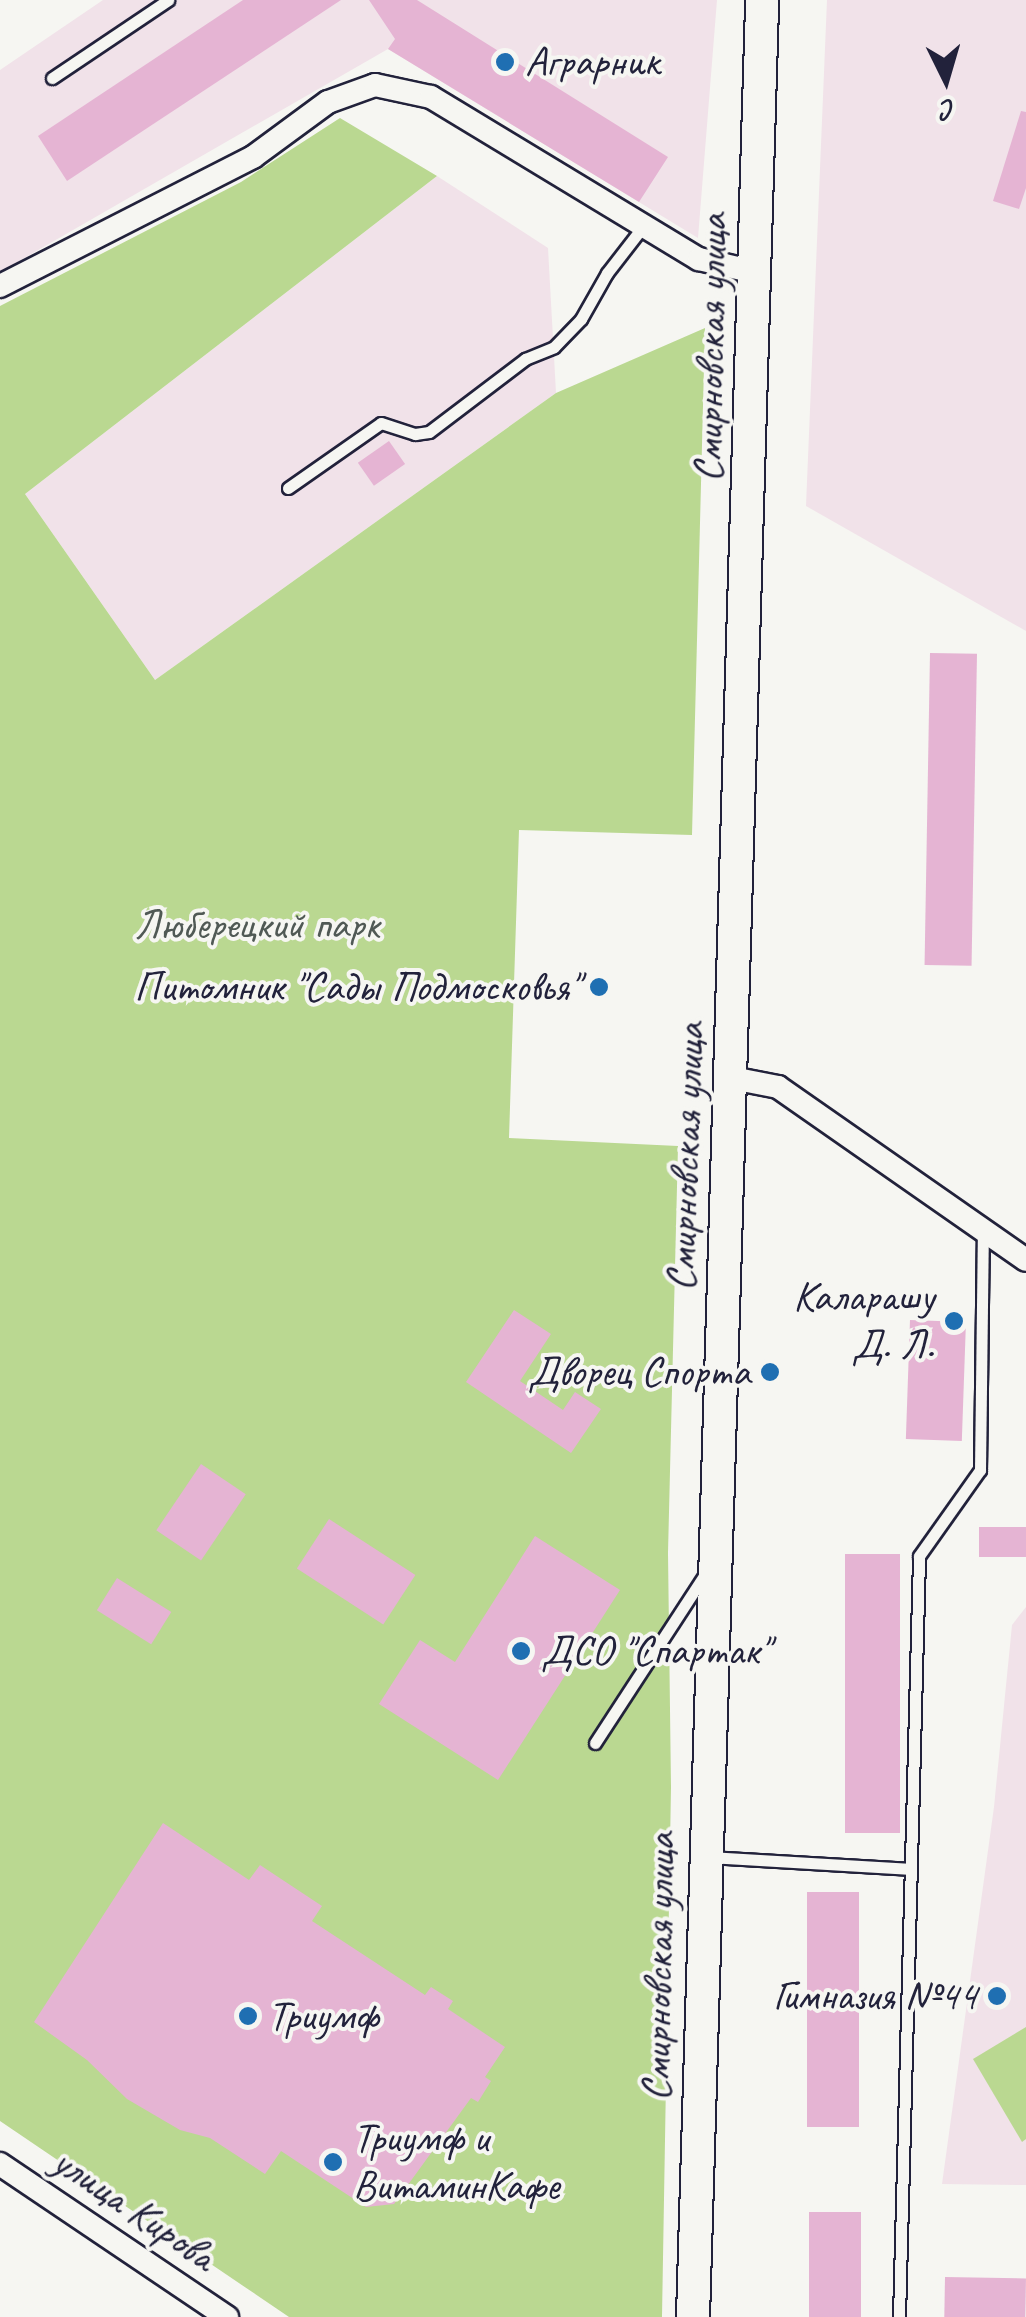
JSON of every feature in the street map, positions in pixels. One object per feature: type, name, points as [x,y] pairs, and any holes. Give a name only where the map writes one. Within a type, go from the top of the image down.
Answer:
[{"type":"main road","name":"Смирновская улица","points":[[693,2317],[762,0]]},
{"type":"street","points":[[0,286],[252,157],[328,102],[375,86],[431,97],[699,259],[732,270],[755,272]]},
{"type":"street","points":[[732,1078],[778,1088],[1026,1260]]},
{"type":"street","name":"улица Кирова","points":[[0,2164],[227,2317]]},
{"type":"lane","points":[[52,78],[168,0]]},
{"type":"lane","points":[[288,488],[380,423],[415,434],[429,432],[525,359],[554,347],[582,319],[607,273],[645,224]]},
{"type":"lane","points":[[898,2317],[919,1556],[980,1470],[983,1230]]},
{"type":"lane","points":[[595,1743],[714,1561]]},
{"type":"lane","points":[[704,1857],[911,1870]]},
{"type":"shaded area","points":[[103,0],[717,0],[698,238],[388,49],[0,272],[0,70]]},
{"type":"shaded area","points":[[827,0],[1026,0],[1026,631],[806,506]]},
{"type":"shaded area","points":[[437,176],[548,248],[556,393],[155,680],[25,494]]},
{"type":"shaded area","name":"Гимназия №44","points":[[1026,1607],[1026,2185],[942,2184],[994,1807],[1012,1625]]},
{"type":"green space","name":"Люберецкий парк","points":[[340,118],[437,176],[25,494],[155,680],[556,393],[705,328],[692,835],[519,830],[509,1138],[678,1146],[668,1553],[671,1787],[662,2317],[289,2317],[0,2121],[0,306],[241,182]]},
{"type":"green space","points":[[1026,2027],[1026,2139],[1022,2142],[973,2059]]},
{"type":"building","points":[[243,0],[341,0],[67,181],[38,136]]},
{"type":"building","points":[[369,0],[417,0],[668,157],[639,202],[388,49],[395,39]]},
{"type":"building","points":[[1021,111],[1026,112],[1026,188],[1019,209],[993,201]]},
{"type":"building","points":[[389,441],[405,464],[374,486],[358,463]]},
{"type":"building","points":[[930,653],[977,654],[972,966],[925,965]]},
{"type":"building","points":[[514,1310],[551,1334],[520,1381],[563,1410],[575,1392],[601,1409],[571,1453],[466,1382]]},
{"type":"building","points":[[910,1320],[966,1322],[962,1441],[906,1439]]},
{"type":"building","points":[[201,1464],[246,1494],[201,1561],[156,1530]]},
{"type":"building","points":[[329,1519],[415,1575],[383,1625],[297,1568]]},
{"type":"building","points":[[979,1527],[1026,1527],[1026,1557],[979,1557]]},
{"type":"building","name":"ДСО \"Спартак\"","points":[[535,1536],[620,1590],[498,1780],[379,1704],[420,1640],[455,1662]]},
{"type":"building","points":[[845,1554],[900,1554],[900,1833],[845,1833]]},
{"type":"building","points":[[117,1578],[171,1612],[151,1644],[97,1610]]},
{"type":"building","name":"Триумф","points":[[163,1823],[249,1880],[260,1865],[322,1906],[312,1921],[425,1995],[431,1987],[453,2001],[448,2009],[505,2047],[485,2077],[491,2081],[478,2102],[471,2098],[394,2204],[366,2207],[281,2151],[265,2174],[210,2138],[180,2130],[127,2099],[87,2060],[34,2022]]},
{"type":"building","points":[[807,1892],[859,1892],[859,2127],[807,2127]]},
{"type":"building","points":[[809,2212],[861,2212],[861,2317],[809,2317]]},
{"type":"building","points":[[945,2277],[1026,2278],[1025,2317],[944,2317]]},
{"type":"place","name":"Аграрник","points":[[505,62]]},
{"type":"place","name":"Питомник \"Сады Подмосковья\"","points":[[599,987]]},
{"type":"place","name":"Каларашу Д. Л.","points":[[954,1321]]},
{"type":"place","name":"Дворец Спорта","points":[[770,1372]]},
{"type":"place","name":"ДСО \"Спартак\"","points":[[521,1651]]},
{"type":"place","name":"Гимназия №44","points":[[997,1996]]},
{"type":"place","name":"Триумф","points":[[248,2016]]},
{"type":"place","name":"Триумф и ВитаминКафе","points":[[333,2162]]}]
